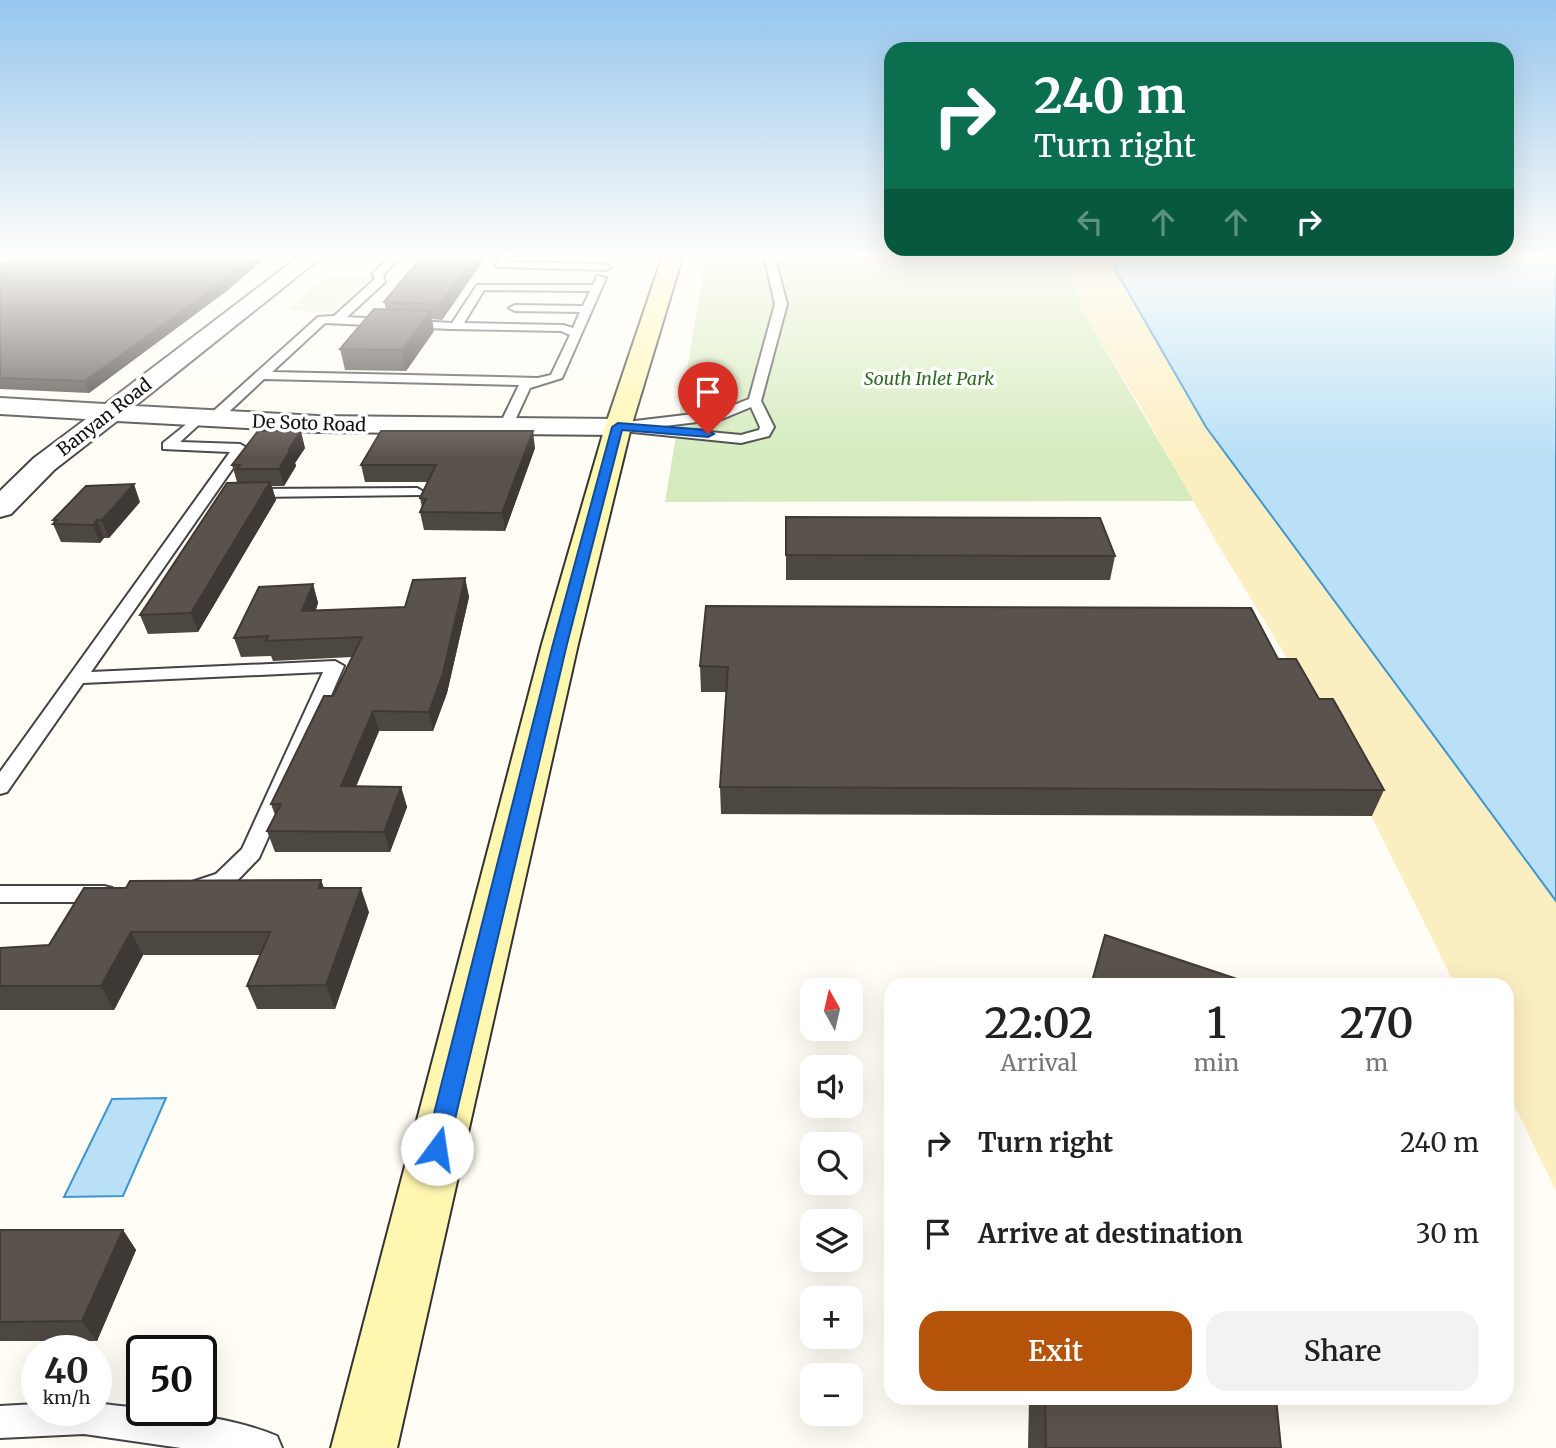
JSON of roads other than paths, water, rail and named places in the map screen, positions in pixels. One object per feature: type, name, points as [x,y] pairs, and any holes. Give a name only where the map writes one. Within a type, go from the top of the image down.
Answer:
[{"type":"main road","points":[[364,1448],[560,644],[618,427],[651,323]]},
{"type":"street","name":"Banyan Road","points":[[0,508],[44,464],[227,323]]},
{"type":"street","name":"De Soto Road","points":[[0,406],[343,425],[618,427]]},
{"type":"lane","points":[[0,787],[77,678],[222,494],[240,448],[168,446],[262,375],[319,323]]},
{"type":"lane","points":[[388,323],[564,328],[576,333]]},
{"type":"lane","points":[[456,326],[458,323]]},
{"type":"lane","points":[[506,426],[525,385],[556,378],[581,323]]},
{"type":"lane","points":[[618,427],[741,439],[754,438],[764,433],[767,426],[754,401],[776,323]]},
{"type":"lane","points":[[262,375],[540,382]]},
{"type":"lane","points":[[618,427],[722,415],[754,401]]},
{"type":"lane","points":[[222,494],[417,492]]},
{"type":"lane","points":[[77,678],[335,666],[251,853],[224,880],[185,894],[172,894]]},
{"type":"lane","points":[[0,894],[119,894]]},
{"type":"lane","points":[[0,1422],[84,1418],[214,1436],[265,1448]]},
{"type":"water","points":[[1146,323],[1556,323],[1556,901],[1206,427]]},
{"type":"water","points":[[166,1098],[123,1196],[64,1197],[112,1099]]},
{"type":"park label","name":"South Inlet Park","points":[[929,378]]}]
